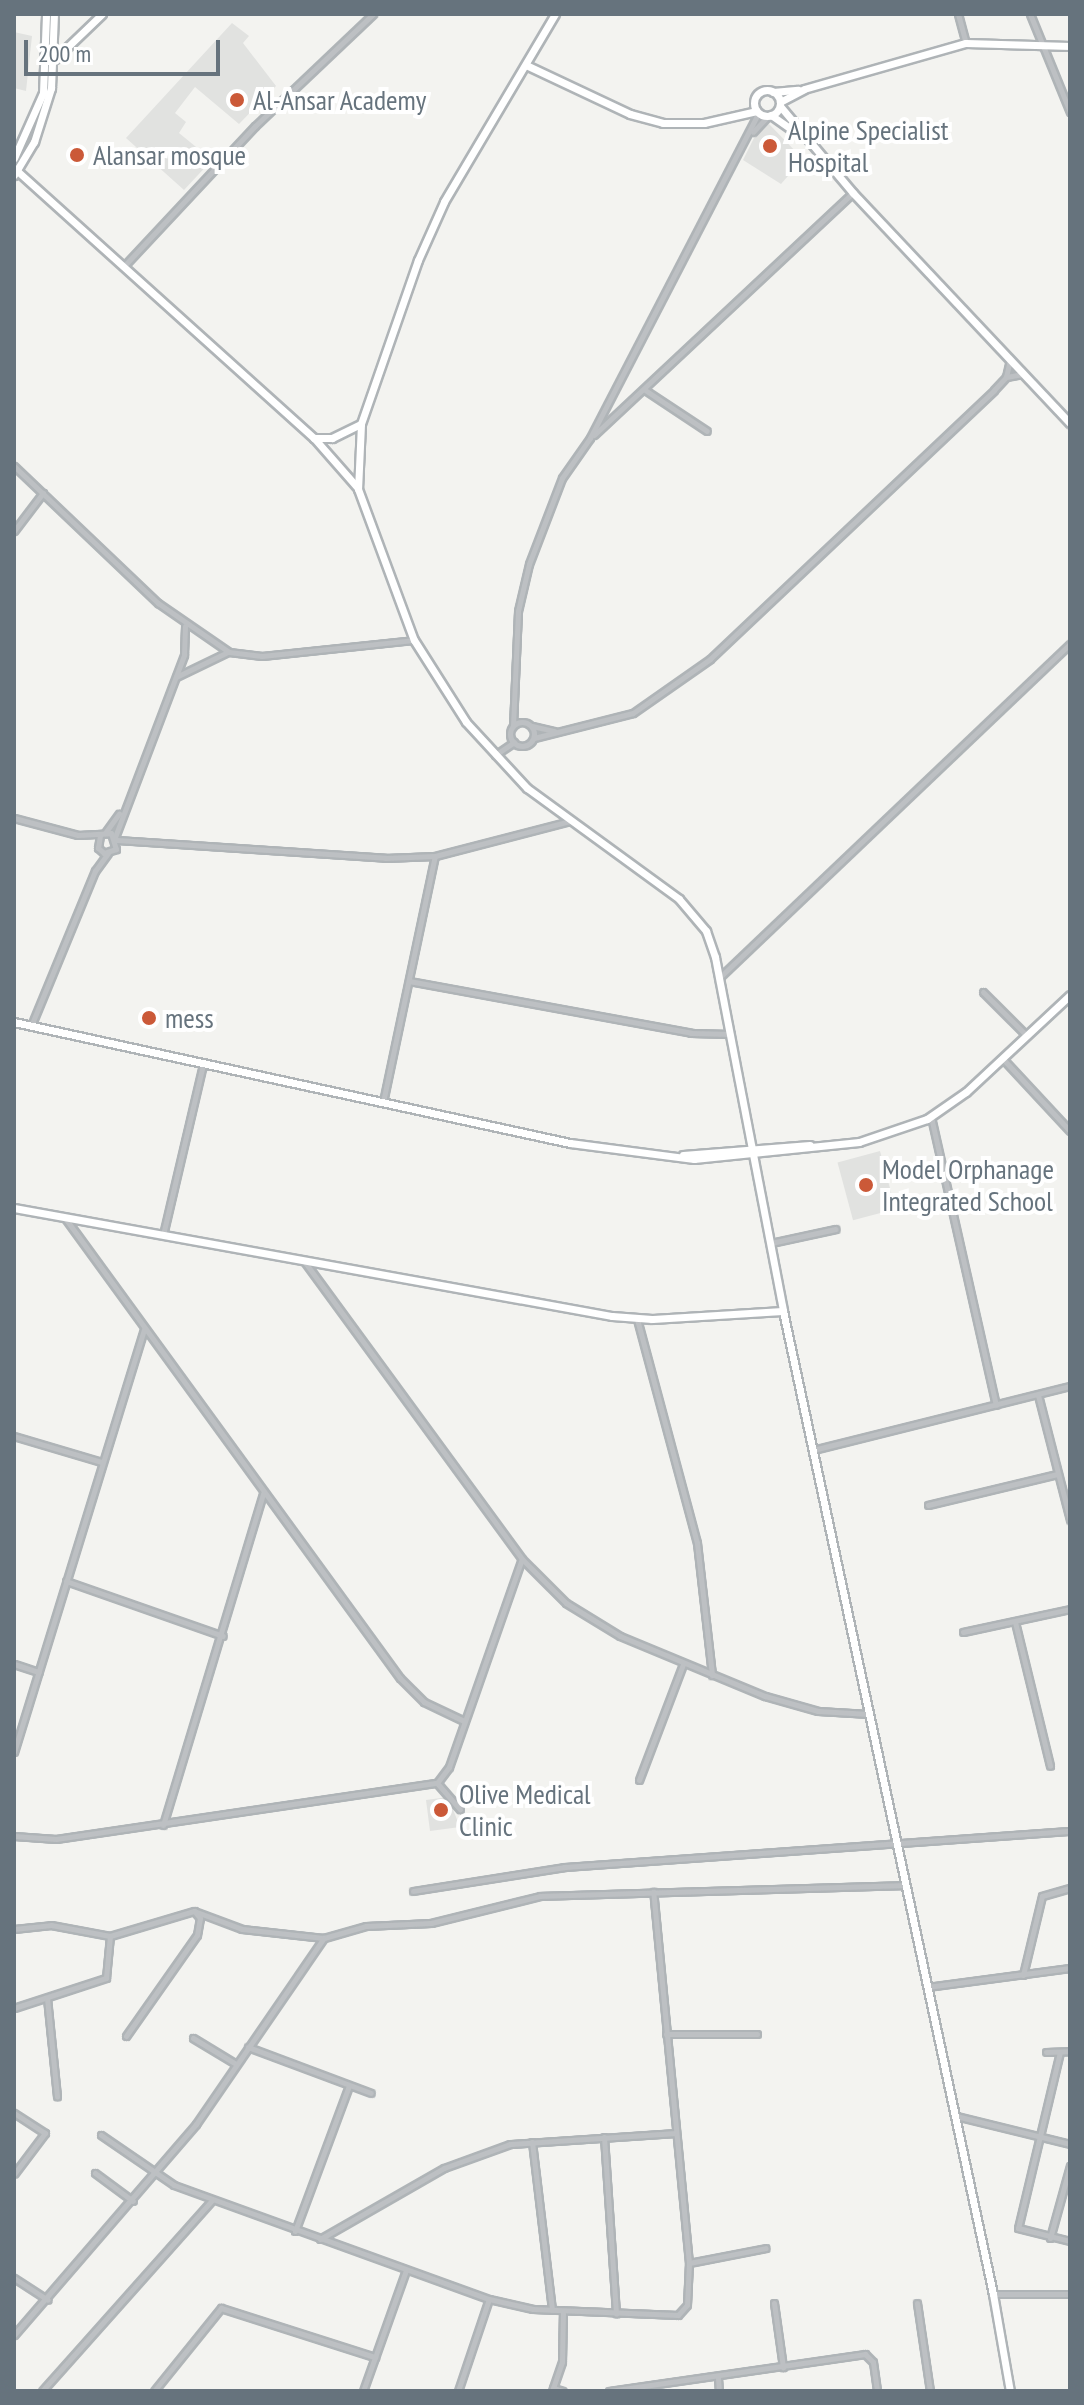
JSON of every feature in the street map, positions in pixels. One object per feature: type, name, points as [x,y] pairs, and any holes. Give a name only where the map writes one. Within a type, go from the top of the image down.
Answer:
[{"type":"street","points":[[14,158],[43,93],[46,14]]},
{"type":"street","points":[[54,14],[55,59],[44,118],[15,171],[314,438],[358,489],[414,640],[452,704],[494,756],[570,821],[691,911],[706,931],[719,977],[756,1152],[783,1311],[956,2116],[1010,2391]]},
{"type":"street","points":[[55,59],[102,14]]},
{"type":"street","points":[[122,269],[255,126],[373,14]]},
{"type":"street","points":[[358,489],[361,424],[431,229],[555,14]]},
{"type":"street","points":[[958,14],[966,43]]},
{"type":"street","points":[[1030,14],[1070,112]]},
{"type":"street","points":[[736,113],[756,97],[804,89],[966,43],[1070,46]]},
{"type":"street","points":[[526,65],[630,114],[663,123],[704,123],[736,113],[758,112],[769,115],[805,138]]},
{"type":"street","points":[[749,135],[780,104],[804,89]]},
{"type":"street","points":[[773,92],[805,138],[853,193],[1070,423]]},
{"type":"street","points":[[514,742],[515,634],[529,564],[562,478],[590,438],[749,135],[758,112],[756,97]]},
{"type":"street","points":[[590,438],[853,193]]},
{"type":"street","points":[[1006,377],[1010,359]]},
{"type":"street","points":[[514,742],[525,745],[534,738],[633,713],[698,668],[1006,377],[1023,374]]},
{"type":"street","points":[[645,390],[707,431]]},
{"type":"street","points":[[314,438],[332,438],[361,424]]},
{"type":"street","points":[[14,466],[185,625],[229,652],[262,656],[414,640]]},
{"type":"street","points":[[14,531],[43,493]]},
{"type":"street","points":[[116,849],[120,814],[176,677],[185,625]]},
{"type":"street","points":[[719,977],[1070,644]]},
{"type":"street","points":[[176,677],[229,652]]},
{"type":"street","points":[[516,705],[534,738]]},
{"type":"street","points":[[513,726],[528,724],[559,732]]},
{"type":"street","points":[[494,756],[514,742]]},
{"type":"street","points":[[95,871],[97,846],[102,834],[120,814]]},
{"type":"street","points":[[14,818],[78,835],[108,853]]},
{"type":"street","points":[[78,835],[102,834],[138,844],[385,858],[435,856],[570,821]]},
{"type":"street","points":[[31,1026],[95,871],[108,853],[138,844]]},
{"type":"street","points":[[383,1102],[435,856]]},
{"type":"street","points":[[409,981],[691,1033],[731,1034]]},
{"type":"street","points":[[983,992],[1027,1036]]},
{"type":"street","points":[[14,1022],[619,1153],[677,1156],[859,1142],[903,1129],[931,1117],[1003,1059],[1070,995]]},
{"type":"street","points":[[1003,1059],[1070,1131]]},
{"type":"street","points":[[163,1235],[203,1063]]},
{"type":"street","points":[[931,1117],[996,1405]]},
{"type":"street","points":[[14,1208],[637,1319],[783,1311]]},
{"type":"street","points":[[64,1217],[400,1678],[424,1702],[464,1721]]},
{"type":"street","points":[[771,1243],[836,1229]]},
{"type":"street","points":[[304,1261],[522,1559],[566,1603],[620,1636],[712,1675],[818,1711],[869,1714]]},
{"type":"street","points":[[637,1319],[697,1543],[712,1675]]},
{"type":"street","points":[[14,1752],[144,1330]]},
{"type":"street","points":[[812,1450],[1070,1386]]},
{"type":"street","points":[[1038,1395],[1057,1474],[1067,1495],[1070,1520]]},
{"type":"street","points":[[14,1436],[101,1462]]},
{"type":"street","points":[[928,1505],[1057,1474]]},
{"type":"street","points":[[163,1825],[223,1636],[263,1493]]},
{"type":"street","points":[[14,1836],[56,1839],[437,1783],[449,1767],[522,1559]]},
{"type":"street","points":[[66,1581],[223,1636]]},
{"type":"street","points":[[963,1632],[1070,1609]]},
{"type":"street","points":[[1015,1622],[1050,1766]]},
{"type":"street","points":[[14,1664],[39,1672]]},
{"type":"street","points":[[639,1780],[683,1664]]},
{"type":"street","points":[[437,1783],[460,1809]]},
{"type":"street","points":[[413,1891],[564,1867],[897,1840],[1070,1831]]},
{"type":"street","points":[[14,1929],[51,1925],[110,1936],[194,1911],[242,1929],[324,1938],[366,1926],[431,1923],[522,1898],[906,1885]]},
{"type":"street","points":[[1023,1975],[1042,1896],[1070,1888]]},
{"type":"street","points":[[101,2135],[157,2173],[212,2200],[489,2299],[563,2312],[683,2312],[689,2263],[653,1892]]},
{"type":"street","points":[[126,2036],[197,1935],[200,1918],[194,1911]]},
{"type":"street","points":[[14,2008],[106,1978],[110,1936]]},
{"type":"street","points":[[14,2335],[157,2173],[324,1938]]},
{"type":"street","points":[[927,1987],[1070,1968]]},
{"type":"street","points":[[47,1998],[57,2096]]},
{"type":"street","points":[[666,2034],[757,2034]]},
{"type":"street","points":[[193,2038],[236,2064]]},
{"type":"street","points":[[248,2047],[371,2093]]},
{"type":"street","points":[[1046,2052],[1070,2051]]},
{"type":"street","points":[[1060,2052],[1018,2228],[1070,2241]]},
{"type":"street","points":[[295,2231],[349,2086]]},
{"type":"street","points":[[14,2113],[45,2133],[14,2174]]},
{"type":"street","points":[[956,2116],[1037,2140],[1070,2144]]},
{"type":"street","points":[[319,2239],[444,2168],[510,2144],[674,2133]]},
{"type":"street","points":[[604,2137],[616,2314]]},
{"type":"street","points":[[532,2142],[552,2310]]},
{"type":"street","points":[[1050,2238],[1070,2166]]},
{"type":"street","points":[[95,2173],[133,2201]]},
{"type":"street","points":[[42,2391],[212,2200]]},
{"type":"street","points":[[689,2263],[766,2248]]},
{"type":"street","points":[[363,2391],[406,2270]]},
{"type":"street","points":[[14,2278],[48,2300]]},
{"type":"street","points":[[993,2294],[1070,2294]]},
{"type":"street","points":[[458,2391],[489,2299]]},
{"type":"street","points":[[774,2303],[783,2367]]},
{"type":"street","points":[[917,2303],[930,2391]]},
{"type":"street","points":[[154,2391],[221,2308],[375,2357]]},
{"type":"street","points":[[563,2312],[562,2362],[553,2389],[563,2391]]},
{"type":"street","points":[[609,2391],[718,2378],[865,2354],[873,2362],[877,2391]]},
{"type":"street","points":[[718,2378],[719,2391]]},
{"type":"shaded area","name":"Al-Ansar Academy","points":[[232,23],[249,36],[243,43],[276,86],[239,124],[195,87],[175,113],[186,122],[179,133],[212,160],[184,190],[126,138]]},
{"type":"shaded area","points":[[14,32],[32,36],[26,91],[14,88]]},
{"type":"shaded area","name":"Alpine Specialist Hospital","points":[[769,124],[803,159],[781,184],[743,160],[757,132]]},
{"type":"shaded area","name":"Model Orphanage Integrated School","points":[[880,1151],[896,1209],[853,1220],[837,1162]]},
{"type":"shaded area","name":"Olive Medical Clinic","points":[[448,1797],[460,1827],[430,1831],[426,1800]]},
{"type":"place","name":"Al-Ansar Academy","points":[[237,100]]},
{"type":"place","name":"Alpine Specialist Hospital","points":[[770,146]]},
{"type":"place","name":"Alansar mosque","points":[[77,155]]},
{"type":"place","name":"mess","points":[[149,1018]]},
{"type":"place","name":"Model Orphanage Integrated School","points":[[866,1185]]},
{"type":"place","name":"Olive Medical Clinic","points":[[441,1810]]}]
